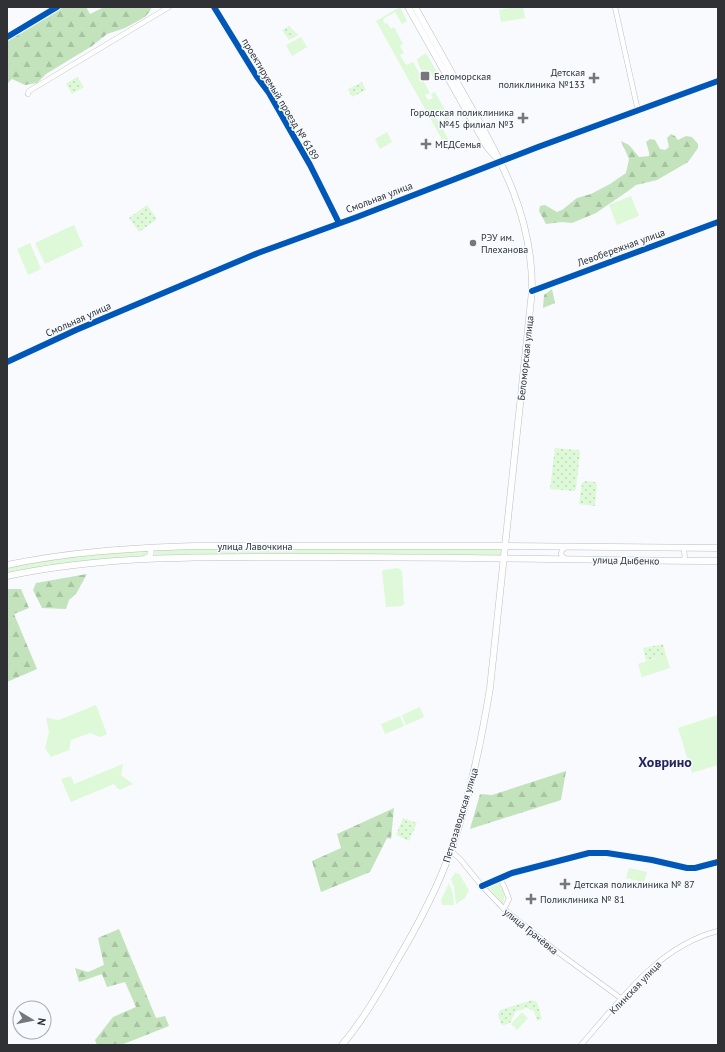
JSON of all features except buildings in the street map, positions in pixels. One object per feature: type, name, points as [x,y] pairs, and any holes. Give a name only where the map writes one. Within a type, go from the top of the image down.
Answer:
[{"type":"main road","name":"Беломорская улица","points":[[408,7],[488,146],[499,162]]},
{"type":"main road","name":"Беломорская улица","points":[[415,7],[492,144],[516,196],[530,250],[532,291],[504,558]]},
{"type":"main road","name":"улица Дыбенко","points":[[505,546],[718,548]]},
{"type":"main road","name":"улица Лавочкина","points":[[7,565],[78,554],[160,547],[505,546]]},
{"type":"main road","name":"улица Лавочкина","points":[[7,576],[34,570],[79,564],[146,558],[504,558]]},
{"type":"main road","name":"улица Дыбенко","points":[[504,558],[718,560]]},
{"type":"main road","name":"Петрозаводская улица","points":[[342,1045],[373,1003],[401,955],[427,907],[451,851],[482,739],[490,688],[504,558]]},
{"type":"street","points":[[28,94],[29,90],[169,7]]},
{"type":"street","name":"проектируемый проезд № 6189","points":[[214,7],[268,93],[310,165],[339,224]]},
{"type":"street","points":[[615,7],[638,111]]},
{"type":"street","name":"Смольная улица","points":[[7,362],[76,330],[218,270],[499,162],[718,81]]},
{"type":"street","name":"Левобережная улица","points":[[532,291],[718,222]]},
{"type":"street","points":[[160,547],[156,549],[155,553],[160,558]]},
{"type":"street","points":[[567,547],[562,550],[561,554],[567,559]]},
{"type":"street","points":[[146,548],[150,549],[151,553],[150,556],[146,558]]},
{"type":"street","points":[[684,548],[685,560]]},
{"type":"street","name":"улица Грачёвка","points":[[451,851],[460,859],[482,886],[504,909],[556,951],[622,999]]},
{"type":"street","points":[[482,886],[499,878],[593,852],[652,860],[686,868],[695,868],[718,862]]},
{"type":"street","points":[[499,878],[510,899],[504,909]]},
{"type":"street","name":"Клинская улица","points":[[582,1045],[622,999],[655,965],[669,953],[698,938],[718,931]]},
{"type":"green space","points":[[51,7],[86,7],[90,14],[104,7],[152,7],[145,17],[125,28],[107,34],[92,46],[46,74],[37,83],[25,85],[12,79],[7,84],[7,33]]},
{"type":"green space","points":[[400,7],[407,21],[402,24],[395,12],[383,19],[385,24],[387,23],[391,29],[394,27],[403,44],[400,46],[404,53],[400,55],[406,65],[413,62],[430,93],[425,95],[428,100],[433,98],[431,94],[435,92],[450,119],[446,121],[443,115],[436,118],[449,140],[444,143],[376,21]]},
{"type":"green space","points":[[523,7],[525,18],[501,22],[499,10]]},
{"type":"green space","points":[[289,26],[298,35],[289,40],[282,30]]},
{"type":"green space","points":[[301,37],[307,47],[292,56],[286,45]]},
{"type":"green space","points":[[426,53],[438,74],[433,77],[431,73],[425,77],[419,66],[417,59]]},
{"type":"green space","points":[[77,77],[84,87],[72,94],[66,84]]},
{"type":"green space","points":[[362,82],[366,90],[352,97],[348,89]]},
{"type":"green space","points":[[387,132],[392,142],[380,149],[375,139]]},
{"type":"green space","points":[[671,134],[678,140],[686,136],[692,137],[698,144],[698,148],[688,162],[657,180],[636,185],[596,213],[572,223],[562,222],[546,224],[539,211],[540,206],[545,205],[557,212],[562,210],[577,198],[591,194],[610,184],[626,173],[629,159],[621,141],[629,145],[639,157],[649,156],[646,142],[650,139],[655,140],[660,149],[665,150],[669,147],[667,138]]},
{"type":"green space","points":[[631,196],[639,216],[617,225],[609,205]]},
{"type":"green space","points":[[147,205],[157,219],[139,232],[129,218]]},
{"type":"green space","points":[[74,225],[83,246],[45,264],[35,243]]},
{"type":"green space","points":[[30,243],[41,269],[28,275],[17,249]]},
{"type":"green space","points":[[552,289],[555,303],[543,308],[544,295]]},
{"type":"green space","points":[[555,448],[578,450],[580,452],[576,489],[574,491],[550,489]]},
{"type":"green space","points":[[585,481],[595,482],[597,484],[595,506],[579,504],[582,483]]},
{"type":"green space","points":[[505,546],[504,558],[146,558],[7,576],[7,565],[146,548]]},
{"type":"green space","points":[[398,568],[402,572],[404,604],[402,606],[386,607],[382,571]]},
{"type":"green space","points":[[87,574],[76,594],[69,600],[66,609],[42,608],[33,590],[36,583]]},
{"type":"green space","points":[[7,589],[21,589],[29,608],[14,614],[37,669],[7,682]]},
{"type":"green space","points":[[663,644],[666,655],[646,661],[643,648]]},
{"type":"green space","points":[[666,655],[670,668],[642,677],[638,664]]},
{"type":"green space","points":[[96,705],[107,734],[100,737],[90,733],[71,740],[69,750],[51,757],[45,748],[49,732],[46,717],[59,720]]},
{"type":"green space","points":[[420,707],[424,717],[406,725],[402,715]]},
{"type":"green space","points":[[718,715],[718,765],[692,773],[678,728]]},
{"type":"green space","points":[[400,716],[404,726],[385,734],[381,724]]},
{"type":"green space","points":[[123,764],[121,775],[133,784],[119,790],[114,784],[71,802],[61,779],[71,776],[74,784]]},
{"type":"green space","points":[[566,771],[561,800],[470,829],[480,794],[492,795]]},
{"type":"green space","points":[[394,808],[391,839],[387,838],[370,872],[321,892],[312,861],[341,848],[337,834]]},
{"type":"green space","points":[[403,818],[417,823],[409,841],[396,835]]},
{"type":"green space","points":[[629,868],[647,872],[644,882],[626,878]]},
{"type":"green space","points":[[455,873],[459,874],[469,890],[465,898],[456,904],[454,887],[451,879]]},
{"type":"green space","points":[[449,883],[453,894],[454,905],[442,905],[441,900]]},
{"type":"green space","points":[[498,883],[504,893],[503,904],[489,888]]},
{"type":"green space","points":[[119,929],[156,1018],[165,1016],[169,1026],[121,1045],[97,1045],[95,1040],[113,1017],[136,1007],[125,982],[107,987],[102,974],[79,982],[75,968],[88,972],[104,965],[98,938]]},
{"type":"green space","points":[[532,1000],[537,1002],[542,1019],[537,1021],[534,1011],[527,1008],[516,1011],[510,1023],[504,1025],[501,1024],[498,1015],[500,1010]]},
{"type":"green space","points":[[522,1012],[528,1018],[517,1030],[511,1024]]},
{"type":"cycle path","points":[[7,37],[57,7]]},
{"type":"cycle path","points":[[214,7],[257,77],[269,93],[310,165],[339,223]]},
{"type":"cycle path","points":[[7,362],[76,330],[258,253],[357,217],[538,147],[718,81]]},
{"type":"cycle path","points":[[532,291],[718,222]]},
{"type":"cycle path","points":[[482,886],[512,873],[589,853],[607,853],[652,860],[687,868],[695,868],[718,862]]},
{"type":"place","name":"Беломорская","points":[[425,76]]},
{"type":"place","name":"Детская поликлиника №133","points":[[594,78]]},
{"type":"place","name":"Городская поликлиника №45 филиал №3","points":[[523,118]]},
{"type":"place","name":"МЕДСемья","points":[[426,144]]},
{"type":"place","name":"РЭУ им. Плеханова","points":[[473,243]]},
{"type":"place","name":"Детская поликлиника № 87","points":[[565,884]]},
{"type":"place","name":"Поликлиника № 81","points":[[531,899]]},
{"type":"district","name":"Ховрино","points":[[665,762]]}]
